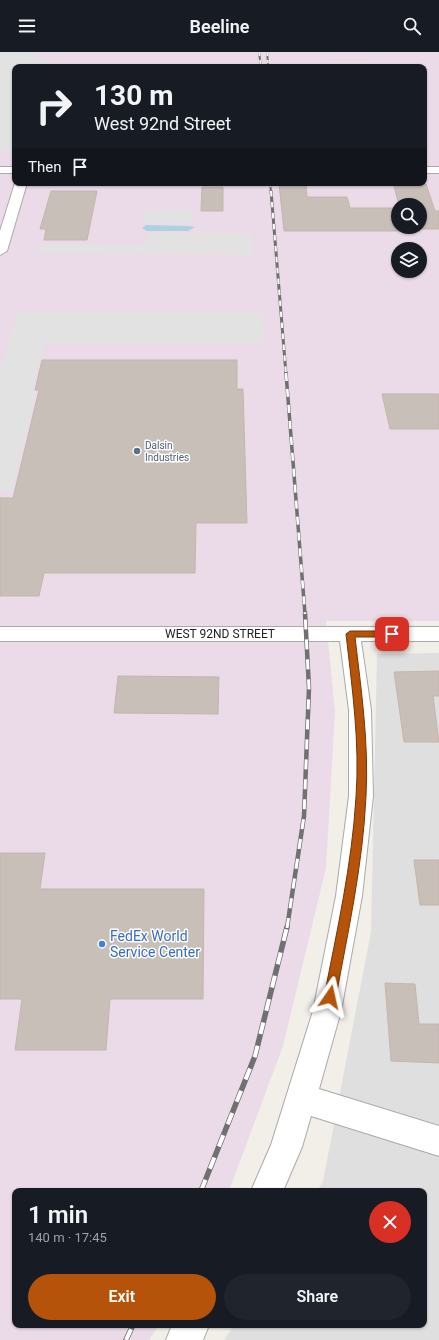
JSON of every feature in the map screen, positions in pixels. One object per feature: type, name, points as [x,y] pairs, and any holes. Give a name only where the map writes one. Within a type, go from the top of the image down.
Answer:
[{"type":"street","points":[[0,170],[12,170]]},
{"type":"street","points":[[427,170],[439,170]]},
{"type":"street","points":[[0,251],[21,186]]},
{"type":"street","name":"WEST 92ND STREET","points":[[0,634],[439,634]]},
{"type":"street","points":[[267,1188],[286,1147],[327,1011],[350,896],[361,796],[360,710],[350,634]]},
{"type":"street","points":[[301,1098],[439,1141]]},
{"type":"street","points":[[183,1340],[190,1328]]},
{"type":"shaded area","points":[[0,52],[439,52],[439,621],[326,621],[335,712],[326,868],[283,1046],[230,1188],[12,1188],[12,1328],[157,1328],[149,1340],[0,1340]]},
{"type":"shaded area","points":[[0,52],[37,52],[34,60],[52,61],[51,64],[12,64],[12,151],[0,151]]},
{"type":"shaded area","points":[[329,63],[372,64],[329,64]]},
{"type":"shaded area","points":[[144,210],[193,210],[192,223],[142,223]]},
{"type":"shaded area","points":[[148,233],[253,234],[253,255],[37,253],[39,245],[146,245]]},
{"type":"shaded area","points":[[18,312],[262,313],[263,344],[45,343],[32,392],[37,392],[11,491],[0,491],[0,370]]},
{"type":"shaded area","points":[[439,653],[439,1340],[224,1340],[232,1328],[427,1328],[427,1188],[319,1188],[323,1181],[371,932],[377,654]]},
{"type":"water","points":[[146,225],[195,227],[188,231],[147,231],[142,228]]},
{"type":"building","points":[[279,186],[306,186],[307,197],[347,197],[350,208],[391,208],[391,231],[284,231]]},
{"type":"building","points":[[394,186],[427,186],[435,211],[439,211],[439,229],[427,229],[427,198],[397,198]]},
{"type":"building","points":[[202,187],[223,187],[223,211],[201,211]]},
{"type":"building","points":[[51,191],[97,191],[87,240],[44,240],[46,229],[40,229]]},
{"type":"building","points":[[42,360],[237,360],[237,389],[243,389],[247,523],[196,523],[195,573],[44,573],[39,596],[0,596],[0,498],[13,498],[39,390],[35,390]]},
{"type":"building","points":[[382,394],[439,394],[439,429],[390,429]]},
{"type":"building","points":[[439,671],[439,696],[433,696],[439,742],[404,742],[394,672]]},
{"type":"building","points":[[118,676],[219,677],[218,714],[114,713]]},
{"type":"building","name":"FedEx World Service Center","points":[[0,853],[45,853],[40,889],[204,889],[203,999],[110,999],[106,1050],[15,1050],[22,999],[0,999]]},
{"type":"building","points":[[414,860],[439,860],[439,905],[420,905]]},
{"type":"building","points":[[385,983],[415,984],[419,1024],[439,1024],[439,1063],[391,1061]]},
{"type":"railway","points":[[259,52],[261,64]]},
{"type":"railway","points":[[267,52],[268,63]]},
{"type":"railway","points":[[270,186],[271,192]]},
{"type":"railway","points":[[271,191],[286,374]]},
{"type":"railway","points":[[286,373],[305,614]]},
{"type":"railway","points":[[287,928],[304,816],[309,688],[305,613]]},
{"type":"railway","points":[[202,1188],[255,1056],[287,927]]},
{"type":"railway","points":[[126,1340],[132,1328]]},
{"type":"place","name":"Dalsin Industries","points":[[137,451]]},
{"type":"place","name":"FedEx World Service Center","points":[[102,944]]},
{"type":"route","points":[[330,997],[350,896],[361,796],[360,710],[350,634],[392,634]]}]
